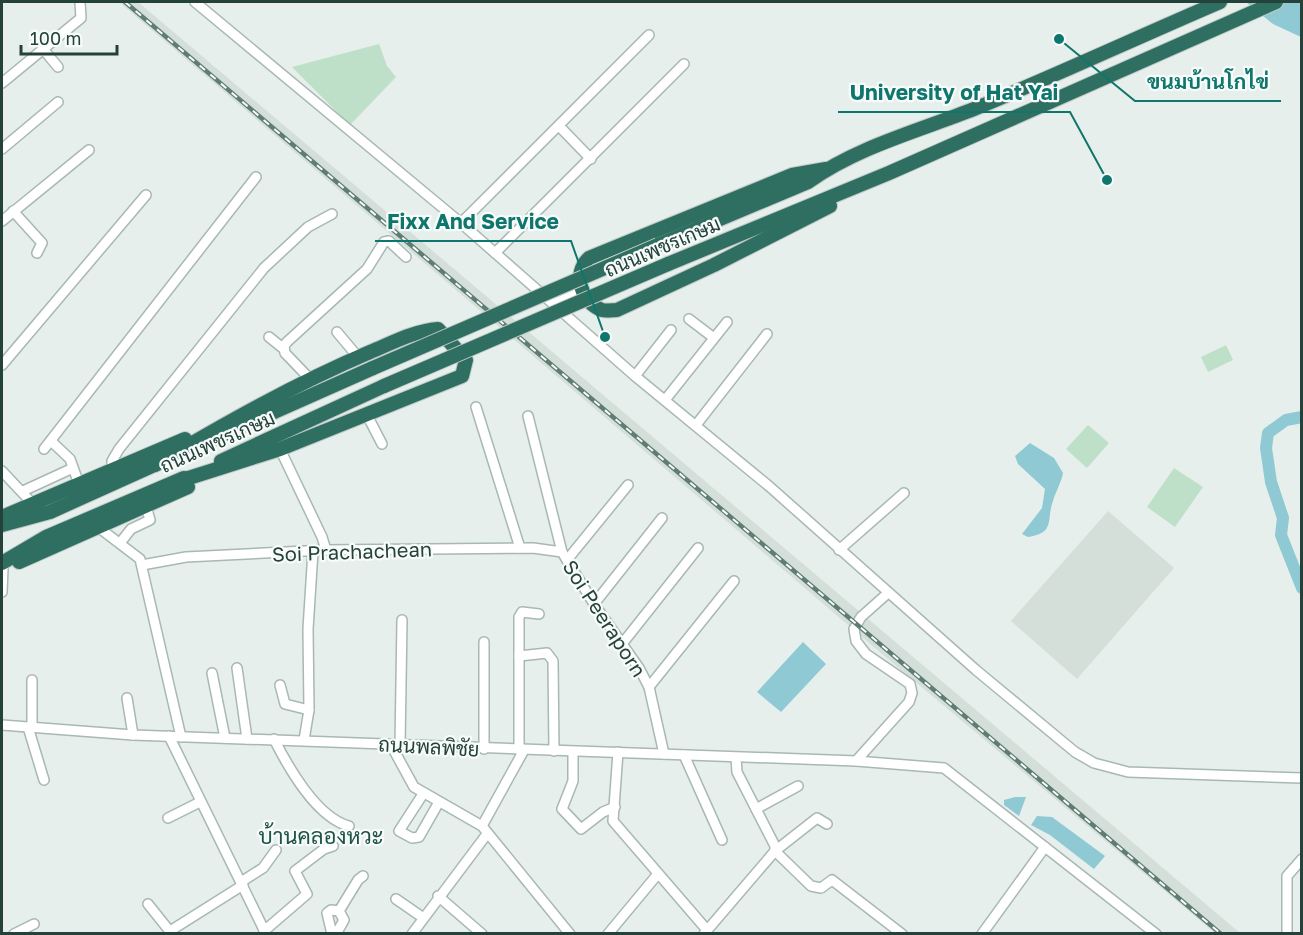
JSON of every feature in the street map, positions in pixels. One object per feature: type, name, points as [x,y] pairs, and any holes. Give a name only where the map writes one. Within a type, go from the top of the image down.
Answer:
[{"type":"highway","name":"ถนนเพชรเกษม","points":[[2,525],[50,512],[374,368],[808,182],[826,169],[975,108],[1220,2]]},
{"type":"highway","name":"ถนนเพชรเกษม","points":[[2,564],[46,537],[176,482],[384,386],[668,264],[890,173],[1276,2]]},
{"type":"highway","points":[[826,169],[792,175],[589,258],[581,266],[578,277],[583,291],[603,310],[617,310],[714,265],[890,173]]},
{"type":"highway","points":[[155,465],[229,421],[310,380],[422,330],[438,329],[466,360],[462,376],[280,449],[176,482]]},
{"type":"highway","points":[[2,517],[229,421]]},
{"type":"highway","points":[[2,564],[98,527],[242,462]]},
{"type":"highway","points":[[2,533],[50,512]]},
{"type":"street","points":[[2,83],[81,18],[80,2]]},
{"type":"street","points":[[195,2],[555,303],[635,376],[770,487],[976,670],[1076,752],[1094,763],[1128,772],[1302,778]]},
{"type":"street","points":[[460,223],[649,35]]},
{"type":"street","points":[[43,49],[58,67]]},
{"type":"street","points":[[495,253],[684,63]]},
{"type":"street","points":[[2,149],[58,102]]},
{"type":"street","points":[[559,126],[591,159]]},
{"type":"street","points":[[2,221],[89,150]]},
{"type":"street","points":[[44,449],[256,177]]},
{"type":"street","points":[[2,365],[146,195]]},
{"type":"street","points":[[13,211],[42,243],[37,253]]},
{"type":"street","points":[[112,469],[114,456],[264,268],[308,227],[332,214]]},
{"type":"street","points":[[284,349],[287,342],[367,269],[384,242],[389,241],[406,256]]},
{"type":"street","points":[[555,303],[583,291]]},
{"type":"street","points":[[689,319],[714,338]]},
{"type":"street","points":[[665,400],[727,322]]},
{"type":"street","points":[[635,376],[671,330]]},
{"type":"street","points":[[337,332],[358,357]]},
{"type":"street","points":[[696,425],[767,334]]},
{"type":"street","points":[[269,337],[284,349],[310,380]]},
{"type":"street","points":[[476,407],[520,548]]},
{"type":"street","points":[[367,415],[382,444]]},
{"type":"street","name":"Soi Peeraporn","points":[[528,416],[564,556],[639,668],[649,687],[664,754]]},
{"type":"street","points":[[51,441],[70,459],[79,484]]},
{"type":"street","points":[[280,449],[326,550]]},
{"type":"street","points":[[23,491],[73,468]]},
{"type":"street","points":[[2,471],[32,503]]},
{"type":"street","points":[[564,556],[628,485]]},
{"type":"street","points":[[839,550],[904,493]]},
{"type":"street","points":[[120,543],[131,530],[150,520],[146,506]]},
{"type":"street","points":[[594,604],[662,518]]},
{"type":"street","points":[[98,527],[138,556],[142,565],[181,737]]},
{"type":"street","name":"Soi Prachachean","points":[[142,565],[186,557],[326,550],[520,548],[564,556]]},
{"type":"street","points":[[622,644],[698,548]]},
{"type":"street","points":[[304,740],[309,710],[309,629],[313,551]]},
{"type":"street","points":[[2,564],[2,592]]},
{"type":"street","points":[[649,687],[723,601],[734,581]]},
{"type":"street","points":[[856,761],[909,702],[912,693],[910,684],[866,654],[856,642],[854,629],[861,617],[888,593]]},
{"type":"street","points":[[412,933],[485,830],[522,750],[520,614],[539,614]]},
{"type":"street","points":[[402,620],[396,745],[402,769],[414,787],[423,794],[485,830],[570,933]]},
{"type":"street","points":[[484,642],[484,749]]},
{"type":"street","points":[[519,656],[547,652],[553,661],[554,751]]},
{"type":"street","points":[[237,669],[246,739]]},
{"type":"street","points":[[212,673],[225,738]]},
{"type":"street","points":[[32,680],[30,727],[44,780]]},
{"type":"street","points":[[280,685],[285,704],[309,710]]},
{"type":"street","points":[[127,698],[133,735]]},
{"type":"street","name":"ถนนพลพิชัย","points":[[2,725],[133,735],[856,761],[944,768],[1156,933]]},
{"type":"street","points":[[169,736],[265,932],[307,894],[295,871],[324,849],[333,846]]},
{"type":"street","points":[[274,739],[296,778],[334,819],[350,825]]},
{"type":"street","points":[[573,752],[573,781],[562,809],[581,829],[603,812],[615,807]]},
{"type":"street","points":[[618,752],[613,821],[705,932],[776,851],[817,818],[827,824]]},
{"type":"street","points":[[684,755],[722,840]]},
{"type":"street","points":[[736,758],[737,772],[776,851],[811,886],[820,888],[832,880],[902,933]]},
{"type":"street","points":[[756,809],[798,786]]},
{"type":"street","points":[[423,794],[399,831],[412,837],[419,837],[439,802]]},
{"type":"street","points":[[168,818],[200,802]]},
{"type":"street","points":[[982,933],[1045,847]]},
{"type":"street","points":[[148,904],[171,932],[263,868],[276,850]]},
{"type":"street","points":[[1287,933],[1287,876],[1302,859]]},
{"type":"street","points":[[608,933],[657,875]]},
{"type":"street","points":[[339,910],[363,876]]},
{"type":"street","points":[[438,896],[482,933]]},
{"type":"street","points":[[396,899],[422,917]]},
{"type":"street","points":[[332,933],[326,917],[331,910],[339,910]]},
{"type":"street","points":[[336,933],[344,920],[339,910]]},
{"type":"street","points":[[14,933],[34,924]]},
{"type":"shaded area","points":[[119,2],[138,2],[1240,933],[1215,933],[869,643]]},
{"type":"shaded area","points":[[1108,511],[1174,568],[1077,679],[1011,621]]},
{"type":"green space","points":[[379,44],[387,66],[396,77],[350,125],[292,67]]},
{"type":"green space","points":[[1226,345],[1233,360],[1208,372],[1201,357]]},
{"type":"green space","points":[[1088,425],[1109,443],[1087,468],[1066,449]]},
{"type":"green space","points":[[1174,468],[1203,487],[1175,527],[1147,507]]},
{"type":"water","points":[[1246,2],[1301,2],[1301,37],[1273,24]]},
{"type":"water","points":[[1030,443],[1054,458],[1063,473],[1046,529],[1037,535],[1028,537],[1022,534],[1042,508],[1045,489],[1018,464],[1015,456]]},
{"type":"water","points":[[803,642],[826,664],[781,712],[757,692]]},
{"type":"water","points":[[1026,797],[1019,816],[1004,805],[1004,800]]},
{"type":"water","points":[[1037,816],[1052,817],[1105,856],[1094,869],[1050,835],[1031,825]]},
{"type":"waterway","points":[[1302,417],[1286,420],[1268,433],[1266,448],[1271,482],[1283,518],[1281,535],[1302,588]]},
{"type":"railway","points":[[125,2],[1221,934]]},
{"type":"place","name":"ขนมบ้านโกไข่","points":[[1059,39]]},
{"type":"place","name":"University of Hat Yai","points":[[1107,180]]},
{"type":"place","name":"Fixx And Service","points":[[605,337]]},
{"type":"district","name":"บ้านคลองหวะ","points":[[321,835]]}]
